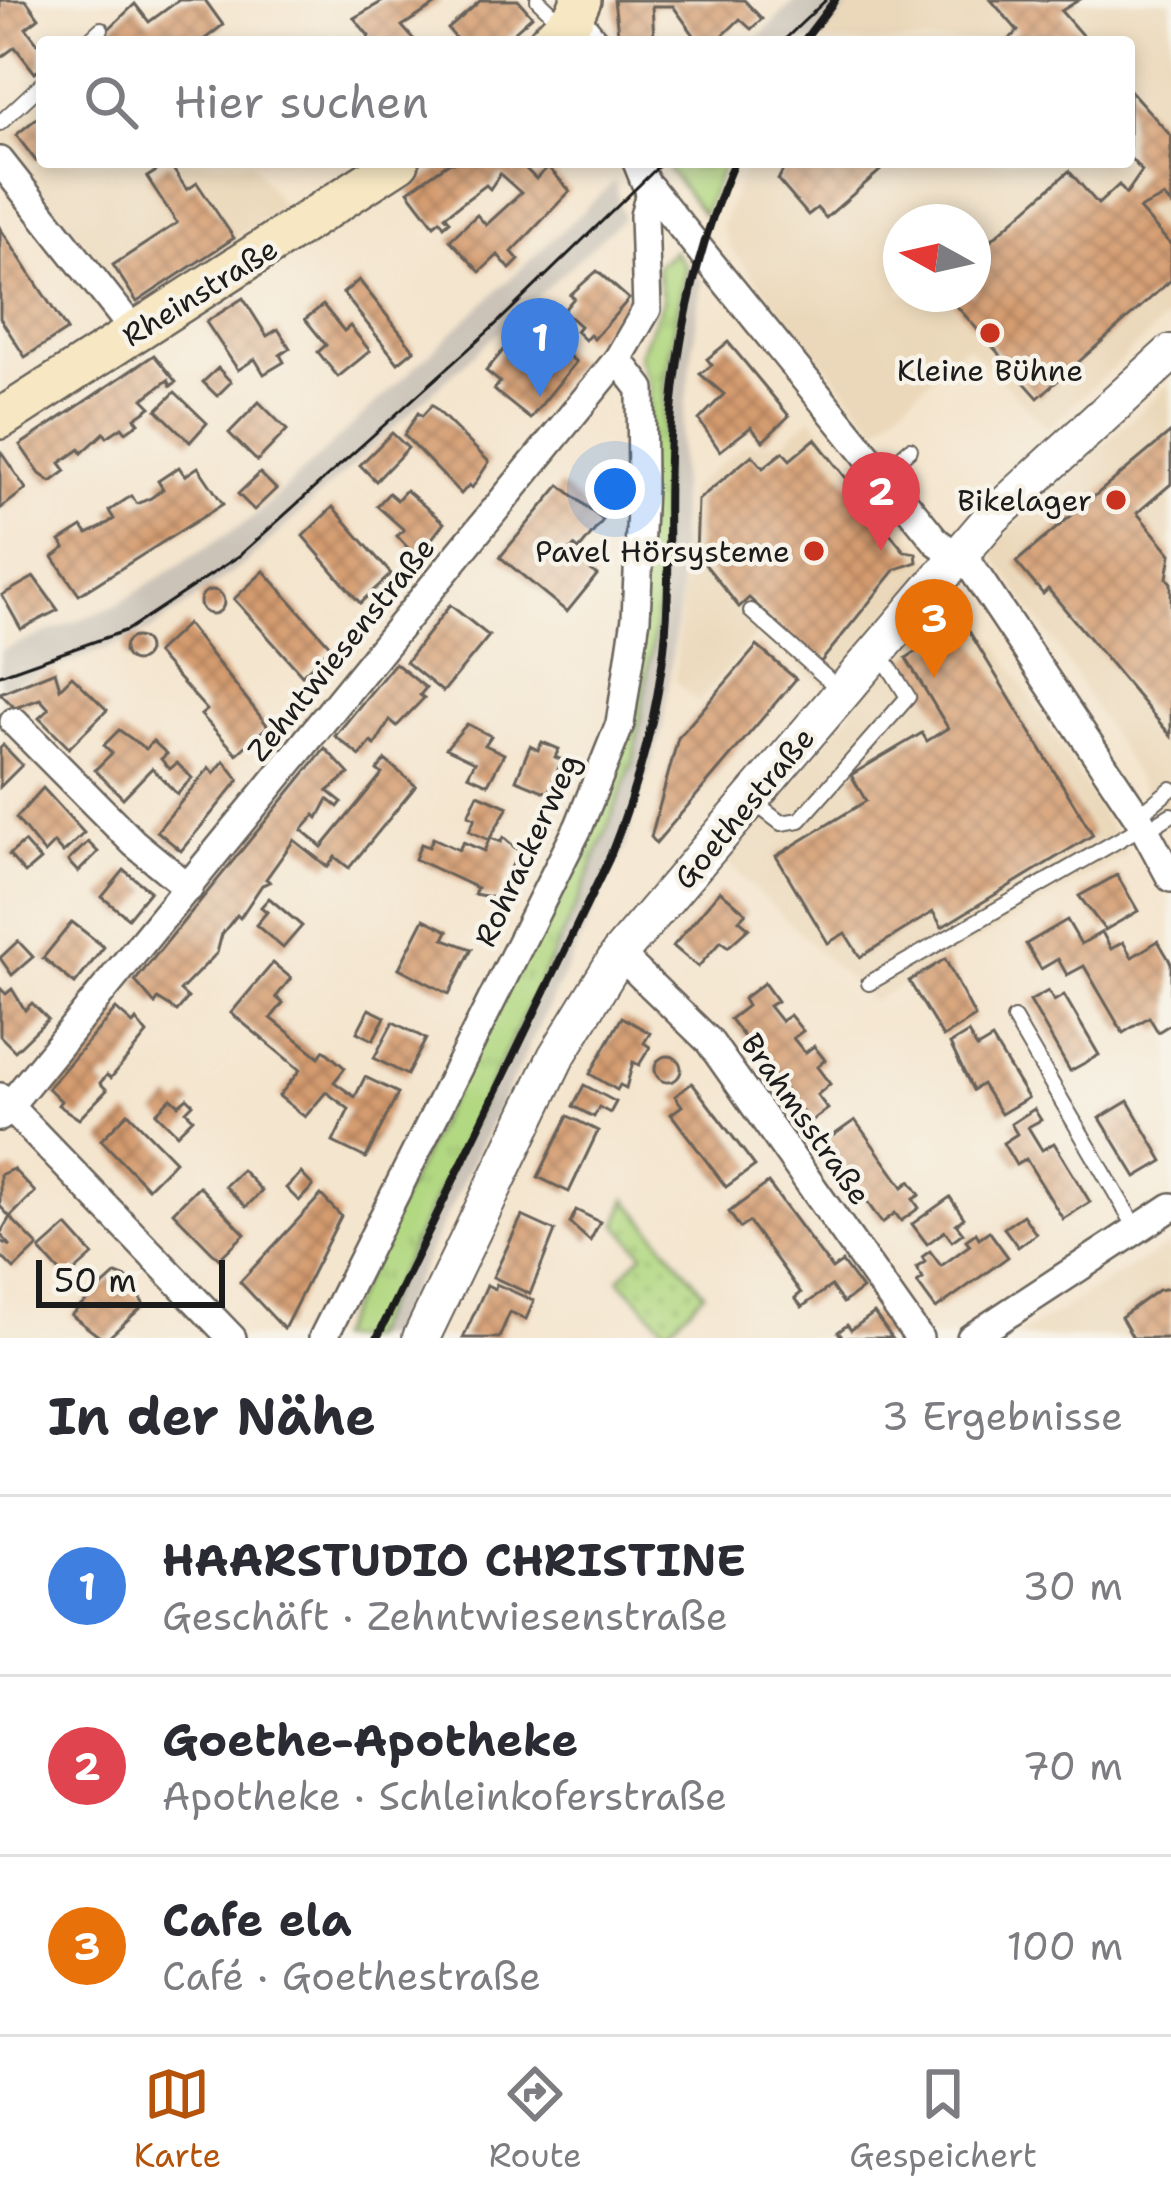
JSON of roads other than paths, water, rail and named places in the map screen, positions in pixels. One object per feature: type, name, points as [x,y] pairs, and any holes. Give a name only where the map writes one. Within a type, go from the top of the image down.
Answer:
[{"type":"main road","name":"Rheinstraße","points":[[0,419],[390,168]]},
{"type":"street","points":[[0,161],[135,332]]},
{"type":"street","points":[[640,168],[651,189],[881,475],[937,542],[960,555],[1150,829],[1171,878]]},
{"type":"street","name":"Zehntwiesenstraße","points":[[3,1107],[189,888],[617,359],[646,310],[644,216],[651,189]]},
{"type":"street","name":"Rohrackerweg","points":[[323,1338],[579,826],[620,724],[636,618],[642,467],[641,389],[617,359]]},
{"type":"street","name":"Goethestraße","points":[[422,1338],[556,1057],[619,954],[992,517],[1168,359]]},
{"type":"street","points":[[14,722],[134,843],[189,888]]},
{"type":"street","name":"Brahmsstraße","points":[[619,954],[709,1041],[919,1338]]},
{"type":"street","points":[[3,1107],[232,1338]]},
{"type":"street","points":[[971,1338],[1171,1208]]},
{"type":"lane","points":[[93,36],[101,29]]},
{"type":"lane","points":[[0,122],[36,89]]},
{"type":"lane","points":[[881,475],[910,448]]},
{"type":"lane","points":[[751,611],[842,692]]},
{"type":"lane","points":[[752,800],[781,824],[800,820],[908,697],[879,650]]},
{"type":"lane","points":[[1150,829],[1171,789]]},
{"type":"lane","points":[[869,983],[1171,815]]},
{"type":"lane","points":[[1014,1019],[1136,1228]]},
{"type":"tram line","points":[[788,36],[826,0]]},
{"type":"tram line","points":[[0,675],[127,630],[239,556],[493,327],[657,168]]},
{"type":"railway","points":[[808,36],[835,0]]},
{"type":"railway","points":[[377,1338],[609,859],[634,788],[653,715],[665,636],[677,366],[699,262],[732,168]]},
{"type":"place","name":"Kleine Bühne","points":[[990,333]]},
{"type":"place","name":"HAARSTUDIO CHRISTINE","points":[[540,397]]},
{"type":"place","name":"Bikelager","points":[[1116,500]]},
{"type":"place","name":"Pavel Hörsysteme","points":[[814,551]]},
{"type":"place","name":"Goethe-Apotheke","points":[[881,551]]},
{"type":"place","name":"Cafe ela","points":[[934,678]]}]
